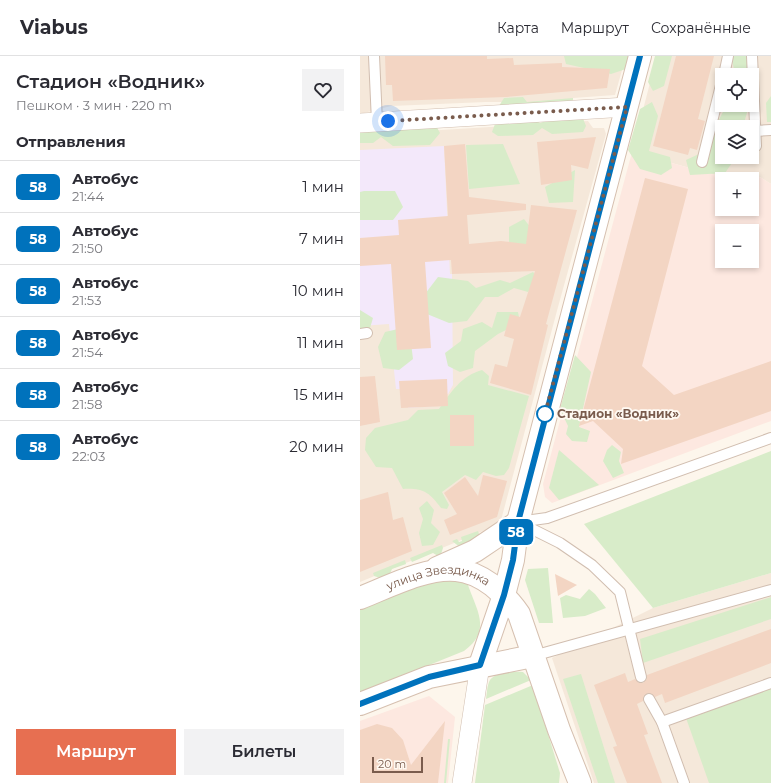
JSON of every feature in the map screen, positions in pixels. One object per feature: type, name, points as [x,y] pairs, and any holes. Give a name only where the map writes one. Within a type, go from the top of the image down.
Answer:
[{"type":"street","points":[[580,783],[559,730],[519,614],[504,595],[513,560],[518,522],[640,56]]},
{"type":"street","points":[[368,123],[627,107]]},
{"type":"street","points":[[423,574],[476,551],[518,522]]},
{"type":"street","name":"улица Звездинка","points":[[360,598],[423,574],[455,569],[470,572],[483,579],[504,595],[480,665]]},
{"type":"street","points":[[360,704],[429,677],[480,665],[534,656]]},
{"type":"street","points":[[462,783],[480,665]]},
{"type":"lane","points":[[368,123],[374,56]]},
{"type":"lane","points":[[725,68],[728,56]]},
{"type":"lane","points":[[752,56],[755,120]]},
{"type":"lane","points":[[702,162],[715,109]]},
{"type":"lane","points":[[759,131],[771,130]]},
{"type":"lane","points":[[518,522],[547,518],[771,438]]},
{"type":"lane","points":[[518,522],[560,543],[592,565],[620,592],[641,677]]},
{"type":"lane","points":[[534,656],[630,628],[771,590]]},
{"type":"lane","points":[[662,722],[771,683]]},
{"type":"lane","points":[[649,699],[662,722],[684,783]]},
{"type":"shaded area","points":[[360,56],[626,56],[615,95],[573,98],[573,102],[486,102],[391,106],[360,114]]},
{"type":"shaded area","points":[[657,56],[771,56],[771,184],[759,177],[759,172],[715,172],[715,175],[632,152]]},
{"type":"shaded area","points":[[588,121],[593,128],[604,128],[606,134],[500,524],[360,582],[360,135]]},
{"type":"shaded area","points":[[444,146],[450,274],[452,274],[453,385],[448,394],[434,394],[434,406],[408,408],[407,389],[396,389],[389,324],[360,326],[360,150]]},
{"type":"shaded area","points":[[632,152],[715,175],[715,216],[759,216],[759,177],[771,184],[771,421],[552,503],[545,497],[543,484]]},
{"type":"shaded area","points":[[771,573],[771,783],[594,783],[552,658],[653,608]]},
{"type":"shaded area","points":[[429,696],[455,717],[448,783],[360,783],[360,721]]},
{"type":"green space","points":[[564,56],[630,56],[626,69],[611,74],[566,64]]},
{"type":"green space","points":[[655,56],[672,56],[664,86],[653,91],[648,82]]},
{"type":"green space","points":[[731,56],[753,56],[750,68],[734,68]]},
{"type":"green space","points":[[771,96],[771,122],[767,122],[766,103]]},
{"type":"green space","points":[[523,97],[527,102],[573,98],[573,102],[499,106],[504,98]]},
{"type":"green space","points":[[652,102],[658,116],[649,151],[670,157],[672,168],[661,175],[640,169],[628,150],[640,109]]},
{"type":"green space","points":[[723,112],[747,112],[745,120],[719,120]]},
{"type":"green space","points":[[582,116],[586,126],[583,132],[552,134],[542,128],[533,135],[498,136],[492,132],[495,124],[533,119],[540,123],[552,119]]},
{"type":"green space","points":[[434,122],[440,133],[430,145],[393,146],[381,137],[373,143],[360,143],[360,126]]},
{"type":"green space","points":[[715,127],[715,164],[731,164],[726,172],[690,175],[686,160],[701,153]]},
{"type":"green space","points":[[503,144],[520,184],[469,189],[466,145]]},
{"type":"green space","points":[[575,170],[573,202],[549,203],[545,187]]},
{"type":"green space","points":[[395,191],[403,207],[393,220],[360,220],[360,192]]},
{"type":"green space","points":[[524,219],[531,228],[529,247],[509,247],[509,227]]},
{"type":"green space","points":[[533,272],[540,280],[528,292],[514,288],[498,297],[485,297],[467,321],[449,323],[427,314],[425,294],[438,277],[468,281],[476,288],[500,280],[510,283]]},
{"type":"green space","points":[[360,310],[373,318],[370,328],[360,330]]},
{"type":"green space","points":[[497,312],[518,312],[520,323],[498,334],[475,351],[473,368],[460,372],[448,366],[445,353],[461,341],[463,329],[482,322],[492,328]]},
{"type":"green space","points":[[398,329],[411,343],[413,359],[399,370],[383,368],[378,347],[385,332]]},
{"type":"green space","points":[[575,355],[591,372],[579,427],[590,431],[587,442],[572,441],[566,434],[568,426],[560,409]]},
{"type":"green space","points":[[482,370],[489,376],[488,385],[529,396],[509,468],[504,475],[496,476],[483,472],[476,480],[465,475],[442,492],[449,505],[447,509],[441,508],[433,498],[421,490],[403,489],[392,468],[376,467],[365,450],[366,438],[375,428],[408,420],[418,410],[439,409],[462,380]]},
{"type":"green space","points":[[612,445],[621,452],[619,461],[624,473],[613,478],[603,461],[607,450]]},
{"type":"green space","points":[[559,450],[599,485],[559,500],[549,488]]},
{"type":"green space","points":[[771,451],[771,573],[653,608],[584,524]]},
{"type":"green space","points":[[427,501],[434,510],[431,523],[440,532],[433,545],[422,546],[419,533],[423,519],[419,508]]},
{"type":"green space","points":[[478,531],[480,537],[461,548],[452,541],[457,539],[459,542],[462,541],[461,537]]},
{"type":"green space","points":[[442,545],[443,548],[441,554],[438,556],[433,553],[412,562],[410,558]]},
{"type":"green space","points":[[405,560],[406,564],[392,569],[389,576],[380,578],[374,576],[373,573]]},
{"type":"green space","points":[[548,568],[553,623],[539,623],[525,580],[528,569]]},
{"type":"green space","points":[[443,574],[467,582],[480,619],[478,635],[473,643],[464,651],[360,693],[360,607]]},
{"type":"green space","points":[[589,589],[606,608],[585,616],[563,618],[560,598],[566,595],[580,599]]},
{"type":"green space","points":[[771,597],[771,619],[643,663],[640,639]]},
{"type":"green space","points":[[523,672],[531,680],[486,699],[488,684],[493,677],[506,673]]},
{"type":"green space","points":[[581,674],[615,783],[598,783],[563,679]]},
{"type":"green space","points":[[533,685],[560,773],[559,783],[475,783],[485,705]]},
{"type":"green space","points":[[771,685],[771,783],[709,783],[686,718]]},
{"type":"green space","points":[[448,739],[450,739],[446,783],[444,783]]},
{"type":"building","points":[[385,56],[487,56],[487,59],[513,58],[514,65],[562,63],[562,67],[610,69],[607,88],[506,97],[393,101],[392,85],[386,85]]},
{"type":"building","points":[[676,56],[714,56],[698,119],[705,121],[697,150],[690,148],[688,155],[653,146]]},
{"type":"building","points":[[596,137],[588,169],[571,165],[572,180],[541,185],[537,142]]},
{"type":"building","points":[[465,144],[469,197],[526,204],[526,210],[467,215],[469,244],[501,241],[526,244],[531,205],[577,210],[546,324],[548,325],[531,395],[490,383],[495,364],[507,367],[514,339],[504,336],[510,314],[520,317],[535,271],[452,274],[451,260],[425,262],[431,348],[397,350],[391,264],[360,266],[360,238],[399,235],[398,220],[448,216],[444,146]]},
{"type":"building","points":[[645,178],[688,189],[642,366],[674,395],[771,361],[771,411],[621,464],[623,449],[593,421],[579,426]]},
{"type":"building","points":[[375,376],[380,422],[360,426],[360,377]]},
{"type":"building","points":[[447,379],[448,406],[401,408],[399,381]]},
{"type":"building","points":[[450,415],[474,415],[474,446],[450,446]]},
{"type":"building","points":[[483,475],[507,481],[497,517],[450,535],[444,520],[457,514],[444,493],[465,477],[478,496]]},
{"type":"building","points":[[388,492],[393,520],[403,517],[412,551],[360,572],[360,500]]},
{"type":"building","points":[[555,574],[577,585],[558,596]]},
{"type":"building","points":[[771,629],[771,663],[665,703],[662,694],[655,697],[649,693],[644,695],[643,701],[637,704],[648,734],[644,735],[662,783],[627,783],[613,747],[617,746],[594,685],[625,673],[628,682],[635,679],[639,683],[643,683],[647,679],[647,675]]},
{"type":"building","points":[[445,721],[438,783],[360,783],[360,730],[377,724],[392,728],[403,740],[411,765]]},
{"type":"bus line","name":"58","points":[[360,704],[429,677],[480,665],[504,595],[513,560],[518,522],[585,261],[640,56]]},
{"type":"place","name":"Стадион «Водник»","points":[[545,414]]},
{"type":"route","points":[[388,121],[627,107],[545,414]]}]
